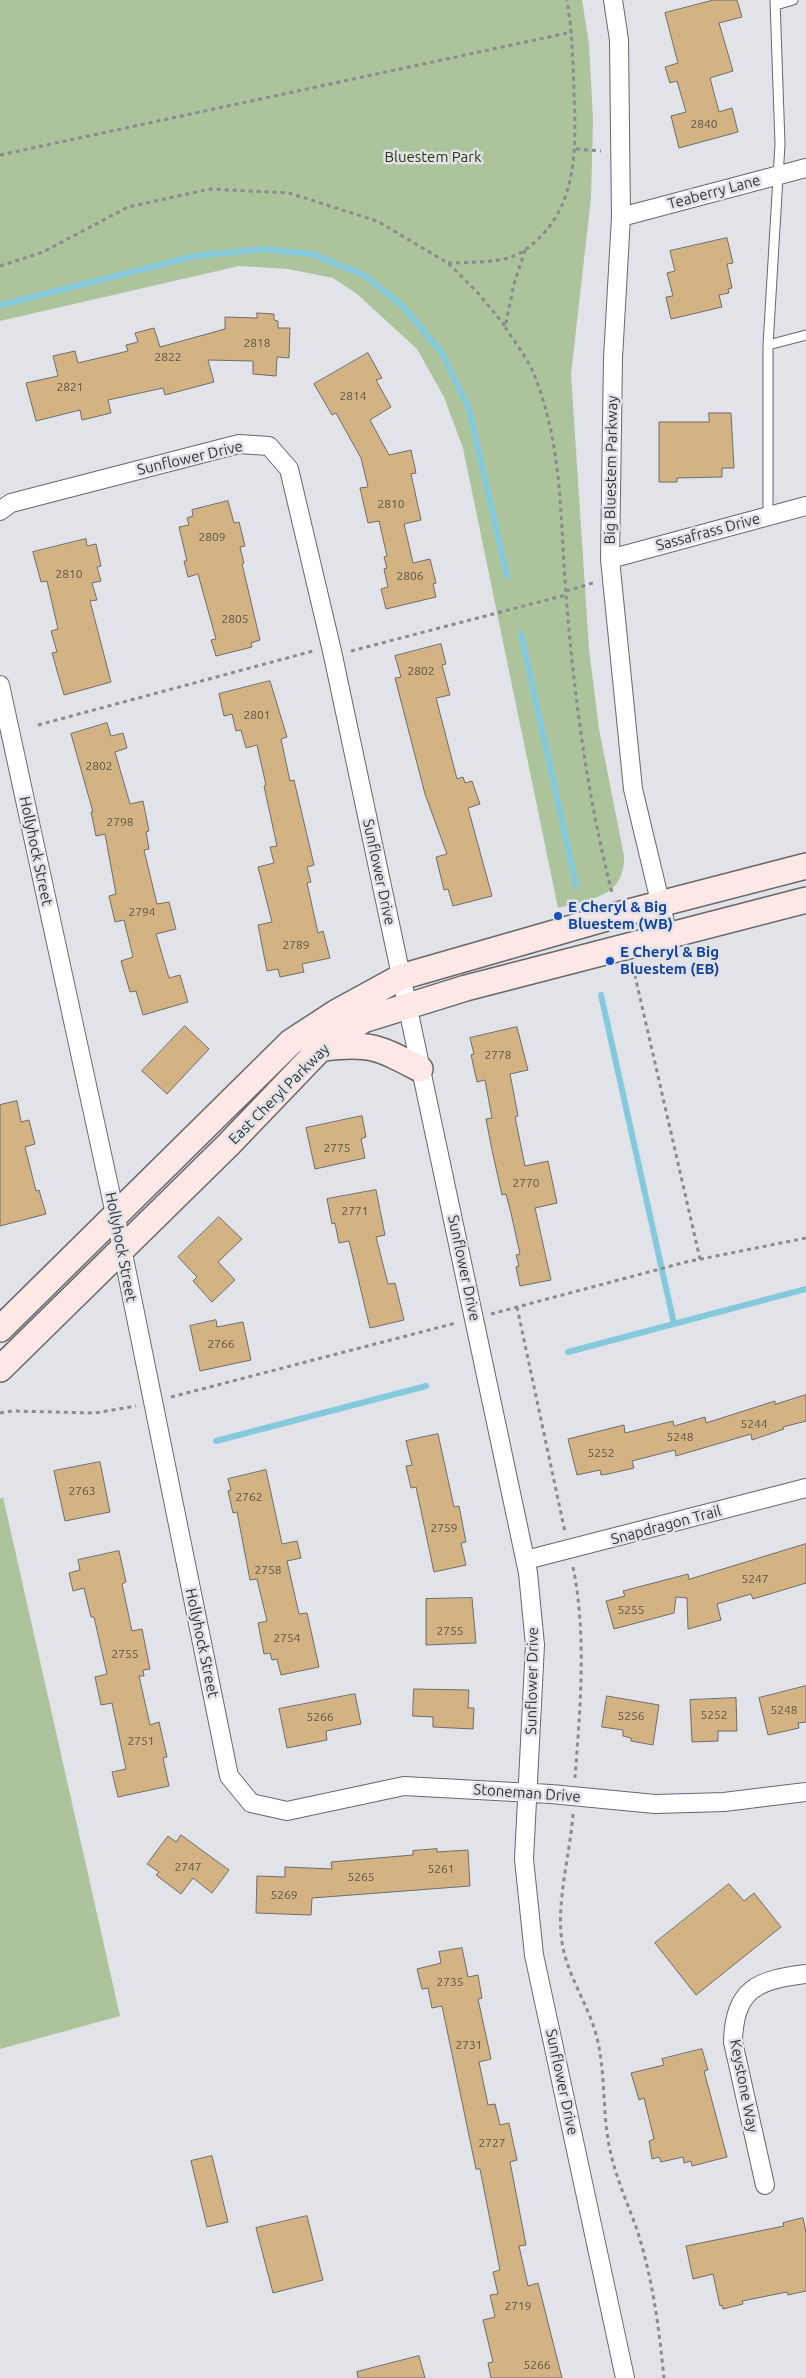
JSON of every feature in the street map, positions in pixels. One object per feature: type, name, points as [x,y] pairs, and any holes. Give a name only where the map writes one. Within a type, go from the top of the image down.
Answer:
[{"type":"street","name":"Big Bluestem Parkway","points":[[613,0],[619,40],[621,217],[613,358],[610,559],[634,789],[668,935]]},
{"type":"street","name":"Teaberry Lane","points":[[621,217],[806,168]]},
{"type":"street","name":"Sunflower Drive","points":[[0,510],[11,504],[239,444],[269,446],[289,469],[332,652],[526,1560],[535,1644],[524,1859],[534,1955],[624,2378]]},
{"type":"street","name":"Sassafrass Drive","points":[[610,559],[806,506]]},
{"type":"street","name":"Hollyhock Street","points":[[0,685],[3,714],[115,1214],[229,1776],[250,1803]]},
{"type":"street","name":"East Cheryl Parkway","points":[[0,1329],[290,1042],[337,1012],[401,977],[660,904],[806,866]]},
{"type":"street","name":"East Cheryl Parkway","points":[[0,1369],[228,1145],[321,1048],[363,1020],[407,1005],[806,900]]},
{"type":"street","points":[[321,1048],[353,1044],[381,1049],[420,1068]]},
{"type":"street","name":"Snapdragon Trail","points":[[526,1560],[806,1488]]},
{"type":"street","name":"Stoneman Drive","points":[[250,1803],[287,1811],[404,1786],[527,1792],[655,1804],[724,1802],[806,1792]]},
{"type":"street","name":"Keystone Way","points":[[765,2185],[733,2042],[733,2020],[741,2002],[753,1988],[774,1978],[806,1974]]},
{"type":"lane","points":[[768,516],[768,345],[780,144],[776,2],[793,0]]},
{"type":"lane","points":[[768,345],[806,335]]},
{"type":"path","points":[[448,262],[477,262],[508,257],[525,250],[553,222],[570,187],[576,150],[572,32],[567,0]]},
{"type":"path","points":[[0,156],[572,32]]},
{"type":"path","points":[[576,150],[605,152]]},
{"type":"path","points":[[0,266],[43,252],[128,207],[210,189],[289,193],[377,221],[448,262],[478,293],[505,327],[532,370],[549,415],[556,451],[561,497],[566,593],[586,775],[612,893]]},
{"type":"path","points":[[505,327],[514,284],[525,250]]},
{"type":"path","points":[[361,648],[566,593],[596,582]]},
{"type":"path","points":[[38,724],[317,650]]},
{"type":"path","points":[[632,963],[700,1259]]},
{"type":"path","points":[[503,1311],[686,1262],[806,1238]]},
{"type":"path","points":[[517,1307],[563,1522]]},
{"type":"path","points":[[180,1395],[446,1326]]},
{"type":"path","points":[[0,1413],[12,1411],[94,1413],[124,1408]]},
{"type":"path","points":[[575,1578],[580,1660],[575,1769]]},
{"type":"path","points":[[573,1814],[571,1844],[561,1900],[562,1943],[597,2036],[601,2057],[603,2110],[610,2153],[638,2232],[648,2271],[657,2313],[664,2378]]},
{"type":"green space","name":"Bluestem Park","points":[[0,0],[582,0],[589,44],[593,119],[591,198],[571,374],[589,649],[599,729],[624,856],[623,870],[619,881],[612,889],[593,899],[558,908],[463,448],[444,397],[417,349],[357,294],[333,278],[288,269],[239,266],[0,321]]},
{"type":"green space","points":[[3,1497],[120,2016],[0,2049],[0,1499]]},
{"type":"building","points":[[714,0],[737,0],[742,17],[719,23],[733,71],[710,78],[719,112],[732,108],[738,132],[679,148],[671,116],[686,112],[677,81],[670,83],[665,67],[678,63],[665,13]]},
{"type":"building","points":[[727,238],[733,263],[727,264],[732,288],[728,289],[729,293],[719,295],[722,307],[671,319],[666,297],[673,296],[667,273],[675,271],[670,251]]},
{"type":"building","points":[[257,313],[274,314],[274,320],[278,321],[278,328],[290,328],[289,358],[277,357],[276,376],[253,374],[253,361],[208,360],[214,382],[165,395],[163,388],[108,400],[111,413],[82,420],[80,410],[36,421],[26,383],[58,376],[53,356],[75,351],[78,363],[128,351],[126,345],[138,342],[135,333],[154,328],[160,347],[225,329],[225,317],[257,318]]},
{"type":"building","points":[[368,353],[382,378],[376,380],[391,407],[370,420],[389,455],[411,450],[416,473],[411,474],[421,520],[404,524],[413,563],[430,559],[436,583],[433,584],[436,597],[386,609],[381,589],[388,587],[384,569],[387,568],[384,557],[387,556],[379,521],[368,523],[360,488],[368,487],[361,458],[336,413],[332,415],[314,384]]},
{"type":"building","points":[[709,413],[731,413],[734,468],[722,468],[722,477],[677,478],[677,482],[659,482],[659,422],[709,422]]},
{"type":"building","points":[[228,501],[234,523],[239,522],[245,546],[240,547],[244,563],[242,564],[260,640],[251,643],[252,647],[216,656],[211,640],[216,639],[198,574],[188,577],[184,561],[187,561],[179,527],[189,525],[187,518],[193,516],[192,510]]},
{"type":"building","points":[[86,539],[87,546],[96,544],[101,566],[97,567],[101,581],[92,583],[97,600],[90,601],[111,682],[64,695],[52,653],[57,652],[51,631],[58,629],[47,581],[41,582],[33,552]]},
{"type":"building","points":[[441,644],[446,664],[442,665],[450,695],[436,698],[457,779],[463,777],[465,783],[472,781],[480,804],[468,808],[492,896],[453,906],[448,889],[444,890],[436,857],[447,854],[425,794],[395,678],[401,677],[395,656]]},
{"type":"building","points":[[270,681],[287,737],[281,739],[290,781],[294,780],[314,865],[307,867],[311,882],[307,883],[318,933],[323,931],[330,958],[302,964],[304,972],[280,977],[278,969],[267,971],[258,925],[272,922],[258,867],[274,863],[270,847],[277,846],[264,786],[266,785],[257,745],[246,748],[241,730],[236,731],[232,714],[224,716],[219,694]]},
{"type":"building","points":[[107,723],[111,736],[123,733],[127,748],[115,752],[130,804],[143,801],[149,831],[146,832],[149,849],[144,850],[157,904],[169,902],[176,929],[156,934],[169,978],[180,975],[188,1002],[143,1015],[136,991],[130,992],[121,961],[133,957],[124,920],[115,922],[109,896],[116,894],[105,834],[96,836],[91,812],[93,812],[71,734]]},
{"type":"building","points":[[185,1026],[209,1049],[167,1094],[142,1071]]},
{"type":"building","points":[[517,1027],[528,1070],[510,1074],[518,1116],[515,1117],[525,1166],[548,1161],[557,1203],[535,1208],[551,1280],[520,1286],[516,1267],[519,1266],[516,1255],[520,1254],[506,1194],[502,1195],[486,1119],[492,1118],[485,1080],[477,1082],[471,1055],[474,1054],[470,1038]]},
{"type":"building","points":[[17,1101],[21,1122],[29,1120],[35,1144],[25,1147],[36,1191],[39,1190],[46,1214],[0,1226],[0,1105]]},
{"type":"building","points":[[362,1116],[366,1137],[361,1139],[365,1158],[315,1169],[306,1128]]},
{"type":"building","points":[[376,1190],[385,1235],[376,1237],[388,1284],[395,1283],[404,1320],[370,1328],[349,1241],[339,1243],[335,1223],[332,1224],[327,1199]]},
{"type":"building","points":[[219,1217],[242,1239],[218,1262],[235,1280],[212,1302],[193,1281],[197,1277],[178,1257]]},
{"type":"building","points":[[216,1320],[217,1327],[243,1322],[251,1360],[200,1371],[190,1326]]},
{"type":"building","points":[[806,1395],[806,1421],[783,1427],[784,1429],[752,1440],[751,1434],[676,1456],[675,1450],[632,1461],[634,1468],[608,1474],[601,1475],[600,1470],[577,1475],[568,1439],[624,1425],[625,1433],[673,1421],[674,1426],[705,1417],[706,1423],[775,1401],[775,1404]]},
{"type":"building","points":[[438,1434],[454,1507],[459,1506],[466,1542],[461,1543],[466,1565],[434,1572],[416,1487],[411,1488],[406,1466],[412,1465],[406,1441]]},
{"type":"building","points":[[100,1462],[110,1512],[65,1521],[54,1471]]},
{"type":"building","points":[[266,1470],[282,1544],[297,1541],[301,1558],[287,1561],[299,1614],[307,1613],[319,1667],[281,1675],[277,1659],[272,1660],[270,1653],[264,1654],[258,1623],[267,1621],[257,1579],[250,1580],[237,1512],[233,1513],[228,1491],[231,1490],[228,1479]]},
{"type":"building","points":[[806,1544],[806,1583],[753,1599],[751,1594],[717,1604],[721,1620],[688,1629],[687,1598],[676,1597],[674,1613],[614,1629],[606,1601],[625,1596],[623,1591],[688,1574],[689,1579]]},
{"type":"building","points":[[119,1551],[126,1582],[122,1584],[132,1631],[142,1629],[150,1669],[143,1670],[144,1676],[139,1676],[150,1725],[159,1722],[167,1757],[163,1758],[169,1786],[118,1797],[112,1772],[126,1769],[112,1703],[101,1705],[95,1677],[107,1674],[94,1617],[91,1617],[84,1588],[73,1591],[69,1573],[80,1570],[78,1560]]},
{"type":"building","points":[[472,1598],[476,1643],[426,1645],[426,1599]]},
{"type":"building","points":[[806,1686],[806,1722],[798,1723],[799,1728],[768,1735],[759,1698]]},
{"type":"building","points":[[414,1689],[469,1690],[468,1708],[474,1708],[473,1729],[433,1727],[433,1717],[413,1716]]},
{"type":"building","points":[[355,1694],[361,1724],[326,1731],[327,1740],[287,1748],[279,1709]]},
{"type":"building","points":[[607,1696],[659,1705],[653,1745],[631,1741],[631,1738],[623,1736],[623,1730],[602,1727]]},
{"type":"building","points":[[736,1698],[737,1731],[718,1731],[718,1741],[692,1742],[690,1700]]},
{"type":"building","points":[[181,1835],[229,1870],[212,1893],[193,1878],[181,1894],[156,1875],[159,1872],[147,1864],[168,1836],[176,1842]]},
{"type":"building","points":[[437,1849],[437,1852],[468,1850],[470,1886],[312,1898],[311,1915],[256,1913],[257,1876],[285,1877],[285,1867],[332,1869],[331,1862],[413,1855],[413,1851]]},
{"type":"building","points":[[729,1884],[744,1901],[754,1893],[781,1927],[696,1995],[655,1943]]},
{"type":"building","points":[[462,1948],[468,1977],[478,1975],[482,1998],[478,1999],[491,2059],[479,2062],[488,2105],[495,2104],[500,2125],[509,2123],[517,2160],[510,2162],[526,2245],[519,2246],[528,2286],[538,2283],[562,2378],[491,2378],[488,2363],[493,2362],[483,2320],[495,2317],[490,2295],[498,2294],[493,2272],[500,2270],[480,2169],[476,2169],[442,2006],[432,2008],[428,1988],[422,1989],[417,1969],[441,1963],[439,1952]]},
{"type":"building","points":[[702,2049],[708,2070],[704,2071],[727,2157],[692,2166],[691,2161],[684,2163],[683,2157],[661,2162],[659,2157],[652,2159],[649,2141],[654,2139],[644,2098],[639,2100],[631,2073],[664,2065],[662,2059]]},
{"type":"building","points":[[212,2156],[228,2222],[207,2227],[191,2161]]},
{"type":"building","points":[[307,2216],[323,2280],[273,2293],[256,2228]]},
{"type":"building","points":[[803,2218],[806,2233],[806,2291],[788,2295],[787,2292],[742,2301],[743,2304],[723,2309],[722,2305],[720,2306],[713,2274],[693,2279],[686,2246],[784,2226],[783,2223]]},
{"type":"building","points":[[419,2356],[425,2378],[358,2378],[357,2372]]},
{"type":"waterway","points":[[0,305],[195,256],[263,249],[312,254],[364,275],[403,306],[442,353],[469,409],[507,576]]},
{"type":"waterway","points":[[521,634],[576,885]]},
{"type":"waterway","points":[[601,995],[674,1324]]},
{"type":"waterway","points":[[568,1352],[806,1289]]},
{"type":"waterway","points":[[216,1441],[426,1386]]},
{"type":"place","name":"E Cheryl & Big Bluestem (WB)","points":[[558,916]]},
{"type":"place","name":"E Cheryl & Big Bluestem (EB)","points":[[610,961]]}]
